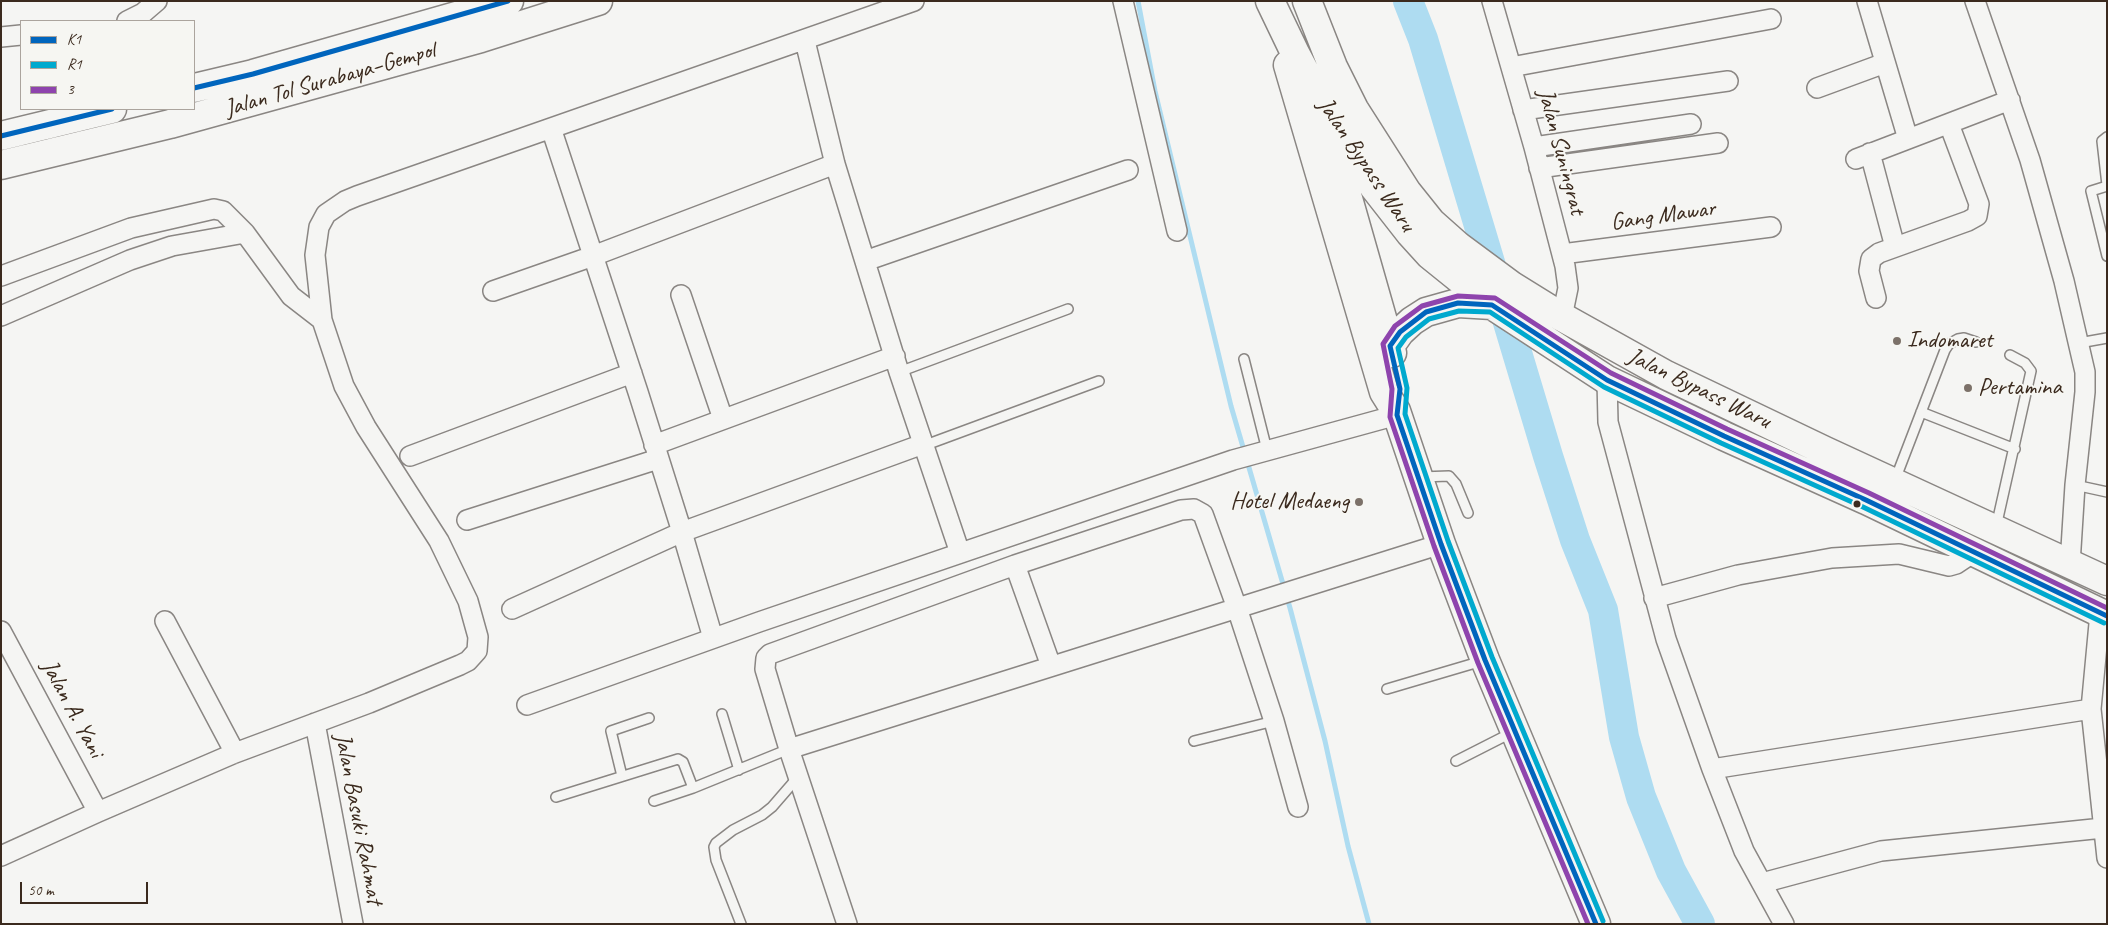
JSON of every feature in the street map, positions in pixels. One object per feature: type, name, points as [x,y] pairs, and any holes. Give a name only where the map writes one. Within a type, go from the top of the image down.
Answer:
[{"type":"highway","name":"Jalan Tol Surabaya–Gempol","points":[[195,88],[253,74],[509,1]]},
{"type":"highway","name":"Jalan Tol Surabaya–Gempol","points":[[1,165],[170,124],[481,38],[598,1]]},
{"type":"highway","name":"Jalan Bypass Waru","points":[[1270,1],[1320,100],[1384,178],[1407,192],[1431,222],[1458,246],[1530,298],[1666,375],[2107,581]]},
{"type":"highway","points":[[1270,1],[1382,386],[1397,413],[1441,544],[1485,660],[1596,924]]},
{"type":"highway","points":[[1293,1],[1390,346],[1400,389],[1397,413]]},
{"type":"highway","name":"Jalan Bypass Waru","points":[[1307,1],[1333,67],[1410,233],[1430,255],[1495,308],[1607,380],[2103,614]]},
{"type":"highway","points":[[1,136],[108,110]]},
{"type":"highway","points":[[1390,346],[1400,332],[1412,321],[1434,309],[1458,303],[1495,308]]},
{"type":"street","points":[[129,20],[144,13],[157,1]]},
{"type":"street","points":[[1,856],[235,753],[468,661],[477,651],[478,637],[468,601],[439,541],[366,427],[344,386],[322,320],[315,255],[319,227],[326,214],[345,201],[357,196],[805,41],[914,1]]},
{"type":"street","points":[[1123,1],[1177,231]]},
{"type":"street","name":"Jalan Suningrat","points":[[1492,1],[1534,147],[1562,254],[1568,288],[1562,317]]},
{"type":"street","points":[[1867,1],[1908,139]]},
{"type":"street","points":[[1975,1],[2030,160],[2085,372],[2086,392],[2075,485],[2070,564]]},
{"type":"street","points":[[1511,66],[1771,19]]},
{"type":"street","points":[[1,37],[20,35]]},
{"type":"street","points":[[805,41],[835,164],[923,445],[960,553]]},
{"type":"street","points":[[1817,88],[1885,64]]},
{"type":"street","points":[[1523,110],[1728,81]]},
{"type":"street","points":[[1895,247],[1863,156],[2010,100]]},
{"type":"street","points":[[1534,147],[1691,124]]},
{"type":"street","points":[[1876,298],[1869,271],[1871,259],[1879,253],[1968,222],[1977,216],[1979,204],[1949,124]]},
{"type":"street","points":[[551,128],[632,373],[713,638]]},
{"type":"street","points":[[1539,168],[1718,143]]},
{"type":"street","points":[[493,291],[593,256],[835,164]]},
{"type":"street","points":[[865,261],[1128,170]]},
{"type":"street","points":[[1,276],[131,228],[214,209],[223,211],[245,233],[291,296],[322,320]]},
{"type":"street","name":"Gang Mawar","points":[[1562,254],[1771,227]]},
{"type":"street","points":[[1,316],[130,260],[172,246],[245,233]]},
{"type":"street","points":[[681,296],[723,419]]},
{"type":"street","points":[[467,520],[656,452],[723,419],[897,364]]},
{"type":"street","points":[[410,456],[632,373]]},
{"type":"street","points":[[1607,380],[1608,422],[1666,639],[1712,769],[1744,851],[1784,924]]},
{"type":"street","points":[[527,705],[713,638],[1233,460],[1397,413]]},
{"type":"street","points":[[512,609],[682,532],[923,445]]},
{"type":"street","points":[[847,924],[789,749],[765,669],[765,661],[770,654],[1016,565],[1181,510],[1194,509],[1203,514],[1237,608],[1274,721],[1298,807]]},
{"type":"street","points":[[789,749],[1441,544]]},
{"type":"street","points":[[1654,598],[1738,574],[1832,558],[1899,554],[1949,566],[1956,564],[1974,552]]},
{"type":"street","points":[[1016,565],[1051,666]]},
{"type":"street","points":[[2103,614],[2091,709],[2107,858]]},
{"type":"street","points":[[165,621],[235,753]]},
{"type":"street","name":"Jalan A. Yani","points":[[1,631],[98,812]]},
{"type":"street","points":[[1712,769],[2091,709]]},
{"type":"street","name":"Jalan Basuki Rahmat","points":[[315,723],[353,924]]},
{"type":"street","points":[[1762,883],[1881,851],[2103,828]]},
{"type":"lane","points":[[2107,137],[2102,141],[2107,186],[2091,191],[2107,256]]},
{"type":"lane","points":[[897,364],[1068,309]]},
{"type":"lane","points":[[1894,483],[1942,356],[1949,344],[1964,338],[1976,342]]},
{"type":"lane","points":[[2079,344],[2107,338]]},
{"type":"lane","points":[[1996,530],[2015,449],[2030,372],[2025,363],[2010,355]]},
{"type":"lane","points":[[1244,359],[1262,452]]},
{"type":"lane","points":[[923,445],[1099,381]]},
{"type":"lane","points":[[1921,412],[2015,449]]},
{"type":"lane","points":[[1419,478],[1449,476],[1456,484],[1468,513]]},
{"type":"lane","points":[[2075,485],[2107,492]]},
{"type":"lane","points":[[1387,689],[1485,660]]},
{"type":"lane","points":[[722,714],[738,770]]},
{"type":"lane","points":[[622,776],[611,731],[649,718]]},
{"type":"lane","points":[[1194,741],[1274,721]]},
{"type":"lane","points":[[1456,761],[1515,731]]},
{"type":"lane","points":[[654,801],[693,788],[789,749]]},
{"type":"lane","points":[[556,797],[678,760],[683,762],[693,788]]},
{"type":"lane","points":[[741,924],[716,860],[714,847],[716,842],[733,830],[762,815],[772,807],[799,776]]},
{"type":"waterway","points":[[1138,1],[1155,91],[1231,406],[1290,608],[1325,741],[1348,846],[1369,924]]},
{"type":"waterway","points":[[1408,1],[1423,39],[1548,456],[1575,540],[1603,610],[1624,737],[1641,797],[1671,871],[1700,924]]},
{"type":"transit line","name":"K1","points":[[195,88],[253,74],[508,1]]},
{"type":"transit line","name":"K1","points":[[1,136],[108,110]]},
{"type":"transit line","name":"3","points":[[1588,924],[1478,663],[1434,546],[1390,417],[1392,389],[1383,344],[1395,326],[1422,306],[1458,296],[1495,298],[1611,373],[1727,429],[1869,493],[2107,608]]},
{"type":"transit line","name":"K1","points":[[1596,924],[1485,660],[1441,544],[1397,415],[1400,389],[1390,346],[1400,332],[1426,312],[1458,303],[1492,305],[1607,380],[1724,436],[1866,500],[2107,616]]},
{"type":"transit line","name":"R1","points":[[1603,921],[1492,657],[1448,541],[1405,414],[1407,388],[1398,348],[1406,337],[1429,319],[1459,311],[1490,312],[1604,387],[1721,443],[1863,507],[2104,623]]},
{"type":"place","name":"Indomaret","points":[[1897,341]]},
{"type":"place","name":"Pertamina","points":[[1968,388]]},
{"type":"place","name":"Hotel Medaeng","points":[[1359,502]]}]
